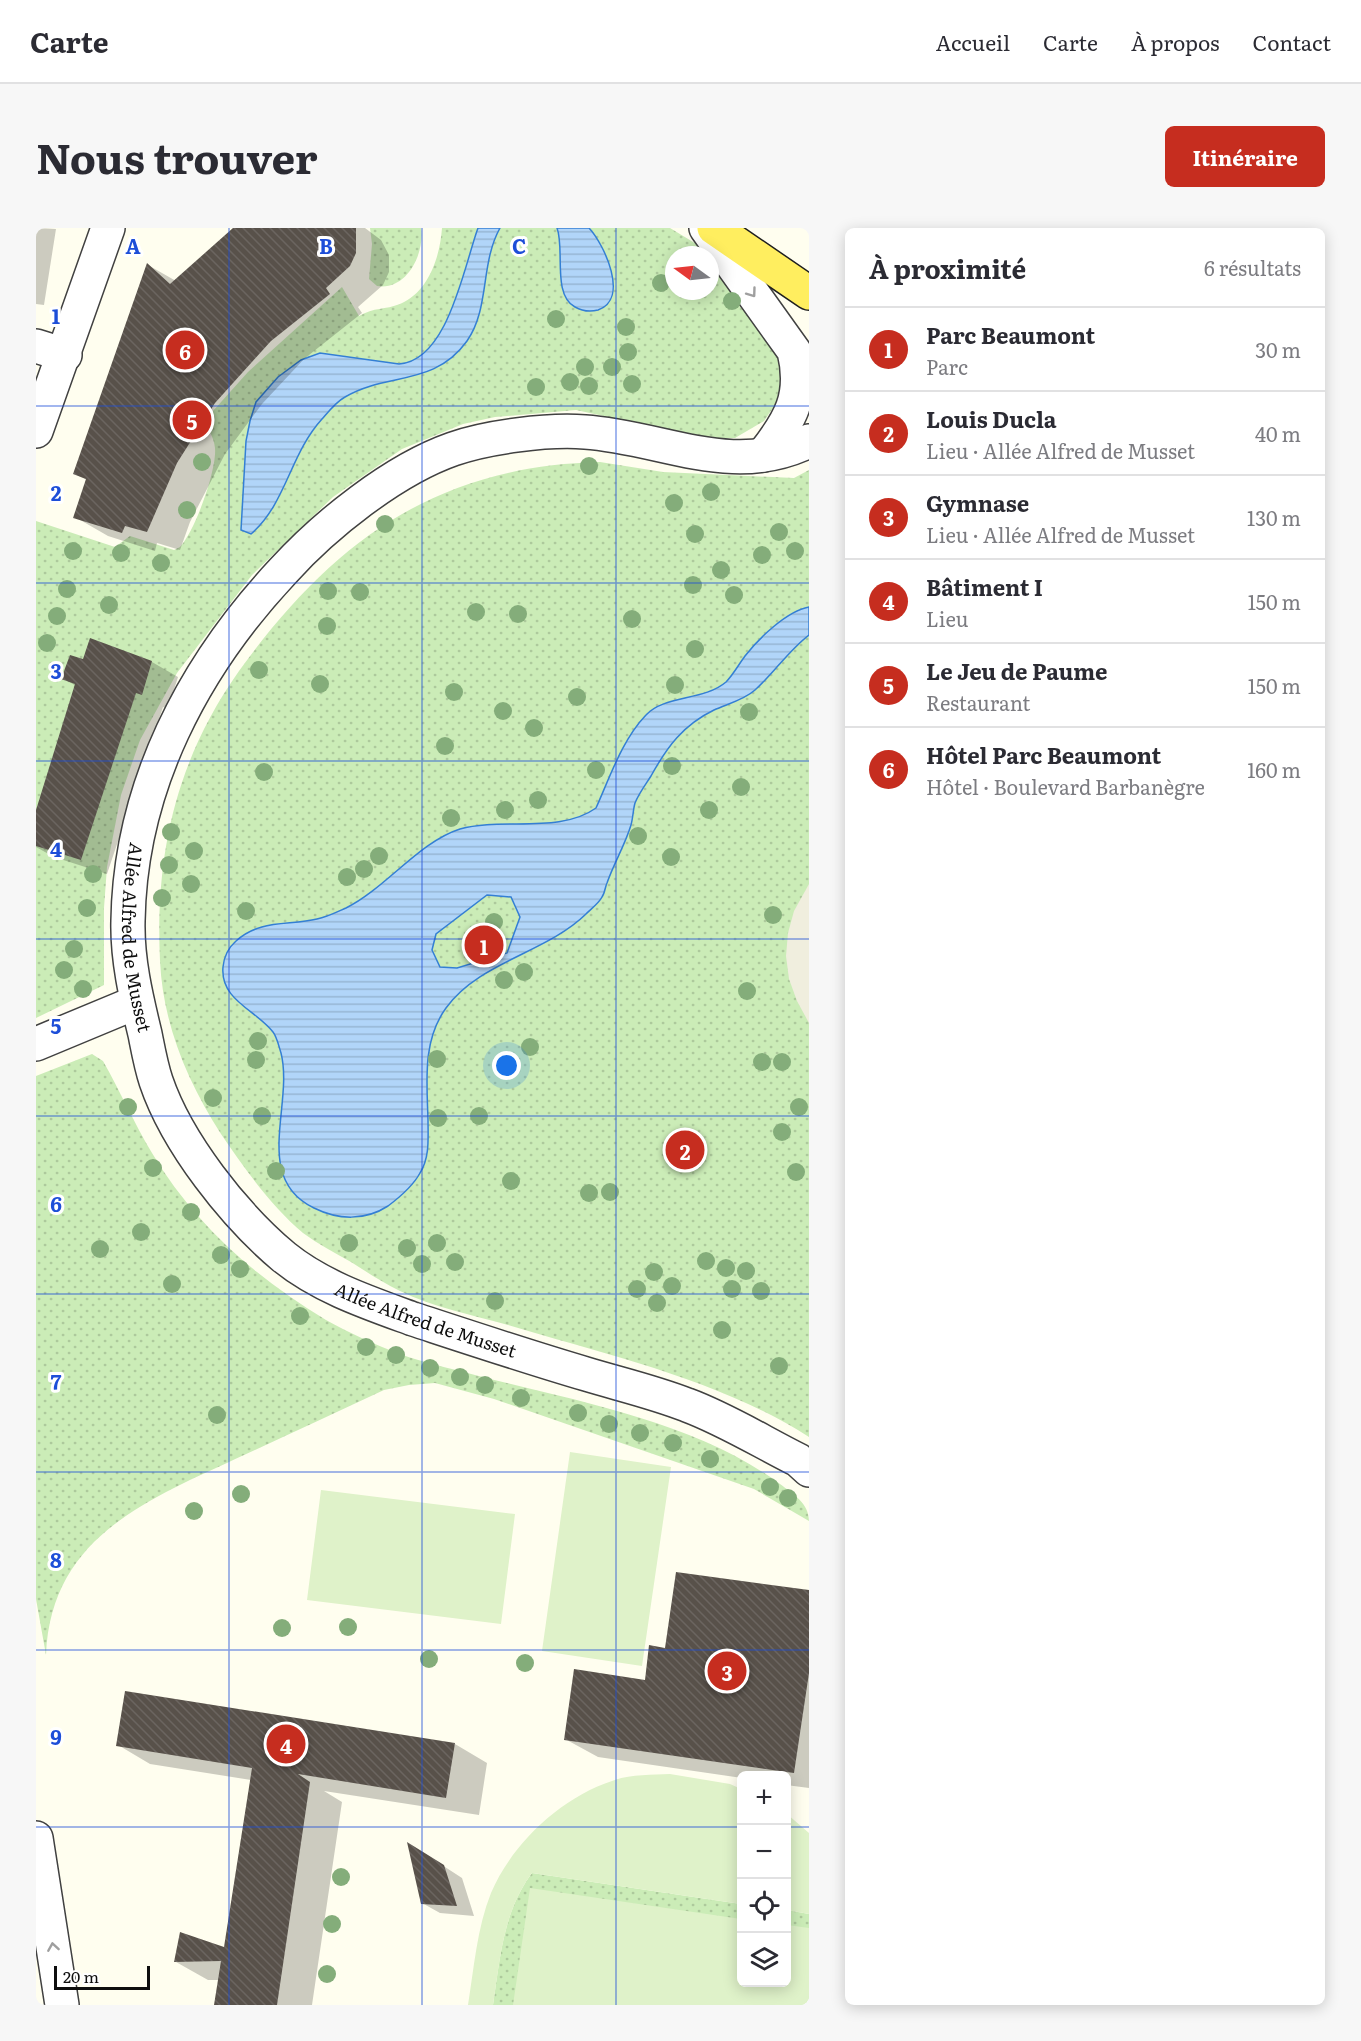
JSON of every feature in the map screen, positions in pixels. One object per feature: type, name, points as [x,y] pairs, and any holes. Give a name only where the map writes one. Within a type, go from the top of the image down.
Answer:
[{"type":"main road","points":[[714,228],[809,293]]},
{"type":"street","points":[[36,431],[50,350],[108,228]]},
{"type":"street","points":[[706,228],[794,351],[800,374],[794,405],[781,432],[763,456]]},
{"type":"street","name":"Allée Alfred de Musset","points":[[809,441],[791,450],[749,459],[669,448],[589,432],[542,431],[453,448],[390,481],[311,540],[248,608],[207,667],[177,719],[151,783],[133,854],[128,923],[137,1002],[156,1080],[174,1123],[241,1215],[287,1259],[354,1298],[502,1349],[689,1405],[798,1460],[809,1470]]},
{"type":"street","points":[[36,1044],[137,1002]]},
{"type":"street","points":[[36,1838],[62,2005]]},
{"type":"street","points":[[36,1975],[40,2005]]},
{"type":"green space","points":[[370,228],[421,228],[417,259],[412,268],[397,283],[377,286],[369,279],[372,244]]},
{"type":"green space","points":[[442,228],[670,228],[699,246],[665,246],[665,300],[719,300],[719,269],[776,346],[782,374],[779,399],[764,421],[735,438],[705,438],[576,410],[495,417],[463,424],[402,449],[333,497],[252,575],[177,673],[140,740],[121,795],[107,867],[104,908],[104,985],[36,1018],[36,521],[115,547],[130,536],[174,550],[180,547],[198,514],[209,485],[215,458],[214,444],[204,421],[248,372],[342,287],[359,316],[400,304],[419,291],[426,282],[439,250]]},
{"type":"green space","points":[[600,462],[663,472],[794,478],[809,470],[809,1437],[738,1399],[701,1384],[413,1297],[387,1284],[303,1233],[269,1199],[221,1134],[188,1073],[166,1007],[160,961],[159,921],[161,883],[174,809],[199,739],[217,705],[239,671],[275,625],[312,584],[351,549],[393,519],[438,496],[488,478],[541,467]]},
{"type":"green space","points":[[92,1054],[103,1061],[139,1130],[169,1179],[207,1226],[228,1247],[275,1286],[326,1320],[372,1343],[409,1357],[593,1404],[673,1429],[711,1444],[747,1462],[790,1491],[803,1504],[809,1521],[754,1489],[494,1399],[435,1383],[409,1385],[384,1390],[209,1471],[141,1506],[112,1526],[86,1551],[66,1579],[52,1614],[46,1655],[36,1599],[36,1076]]},
{"type":"green space","points":[[570,1452],[671,1467],[642,1666],[542,1651]]},
{"type":"green space","points":[[321,1490],[515,1514],[501,1624],[307,1600]]},
{"type":"green space","points":[[670,1774],[737,1787],[737,1903],[532,1873],[522,1888],[504,1936],[493,2005],[468,2005],[476,1948],[486,1906],[511,1857],[540,1825],[574,1799],[612,1781],[641,1775]]},
{"type":"green space","points":[[791,1817],[809,1833],[809,1914],[791,1911]]},
{"type":"green space","points":[[532,1873],[737,1903],[737,1987],[791,1987],[791,1911],[809,1914],[809,2005],[493,2005],[504,1936],[522,1888]]},
{"type":"green space","points":[[530,1888],[737,1918],[737,1987],[791,1987],[791,1926],[809,1928],[809,2005],[513,2005]]},
{"type":"shaded area","points":[[809,884],[809,1023],[797,1001],[789,979],[786,956],[788,933],[794,911]]},
{"type":"water","points":[[478,228],[500,228],[490,256],[479,314],[467,341],[454,356],[440,366],[409,377],[361,389],[339,401],[311,433],[263,522],[251,534],[241,530],[246,441],[256,402],[278,377],[301,360],[320,353],[399,364],[416,359],[430,347],[442,330],[452,309]]},
{"type":"water","points":[[557,228],[589,228],[607,258],[613,283],[612,295],[607,304],[598,310],[586,311],[575,307],[564,293],[561,282]]},
{"type":"water","points":[[809,607],[809,635],[755,690],[693,723],[663,756],[637,799],[629,832],[599,901],[570,927],[552,939],[476,979],[446,1008],[438,1021],[429,1048],[427,1154],[423,1167],[410,1187],[393,1203],[379,1211],[351,1217],[323,1212],[295,1195],[285,1178],[280,1159],[279,1139],[284,1073],[281,1053],[273,1032],[240,1004],[227,988],[223,967],[225,956],[231,946],[255,929],[317,919],[346,908],[375,889],[416,854],[445,835],[460,829],[494,824],[565,821],[582,816],[596,808],[623,747],[646,715],[663,704],[707,692],[726,682],[758,641],[783,620]],"holes":[[[487,895],[511,897],[520,917],[507,953],[457,968],[440,967],[432,950],[436,934]]]},
{"type":"building","points":[[233,228],[356,228],[356,253],[350,266],[326,288],[330,294],[271,341],[215,403],[177,463],[147,532],[125,526],[122,533],[73,518],[86,479],[73,474],[147,263],[170,284]]},
{"type":"building","points":[[90,638],[152,661],[142,695],[136,693],[81,860],[36,846],[36,810],[75,684],[61,679],[70,655],[83,659]]},
{"type":"building","points":[[676,1572],[809,1590],[809,1673],[794,1773],[564,1740],[574,1669],[645,1680],[649,1645],[665,1648]]},
{"type":"building","points":[[125,1691],[455,1743],[446,1798],[298,1774],[310,1782],[277,2005],[214,2005],[221,1961],[174,1962],[180,1932],[224,1947],[252,1768],[116,1746]]},
{"type":"building","points":[[407,1842],[444,1865],[457,1906],[421,1904]]},
{"type":"place","name":"Hôtel Parc Beaumont","points":[[185,350]]},
{"type":"place","name":"Le Jeu de Paume","points":[[192,420]]},
{"type":"place","name":"Parc Beaumont","points":[[484,945]]},
{"type":"place","name":"Louis Ducla","points":[[685,1150]]},
{"type":"place","name":"Gymnase","points":[[727,1671]]},
{"type":"place","name":"Bâtiment I","points":[[286,1744]]}]
